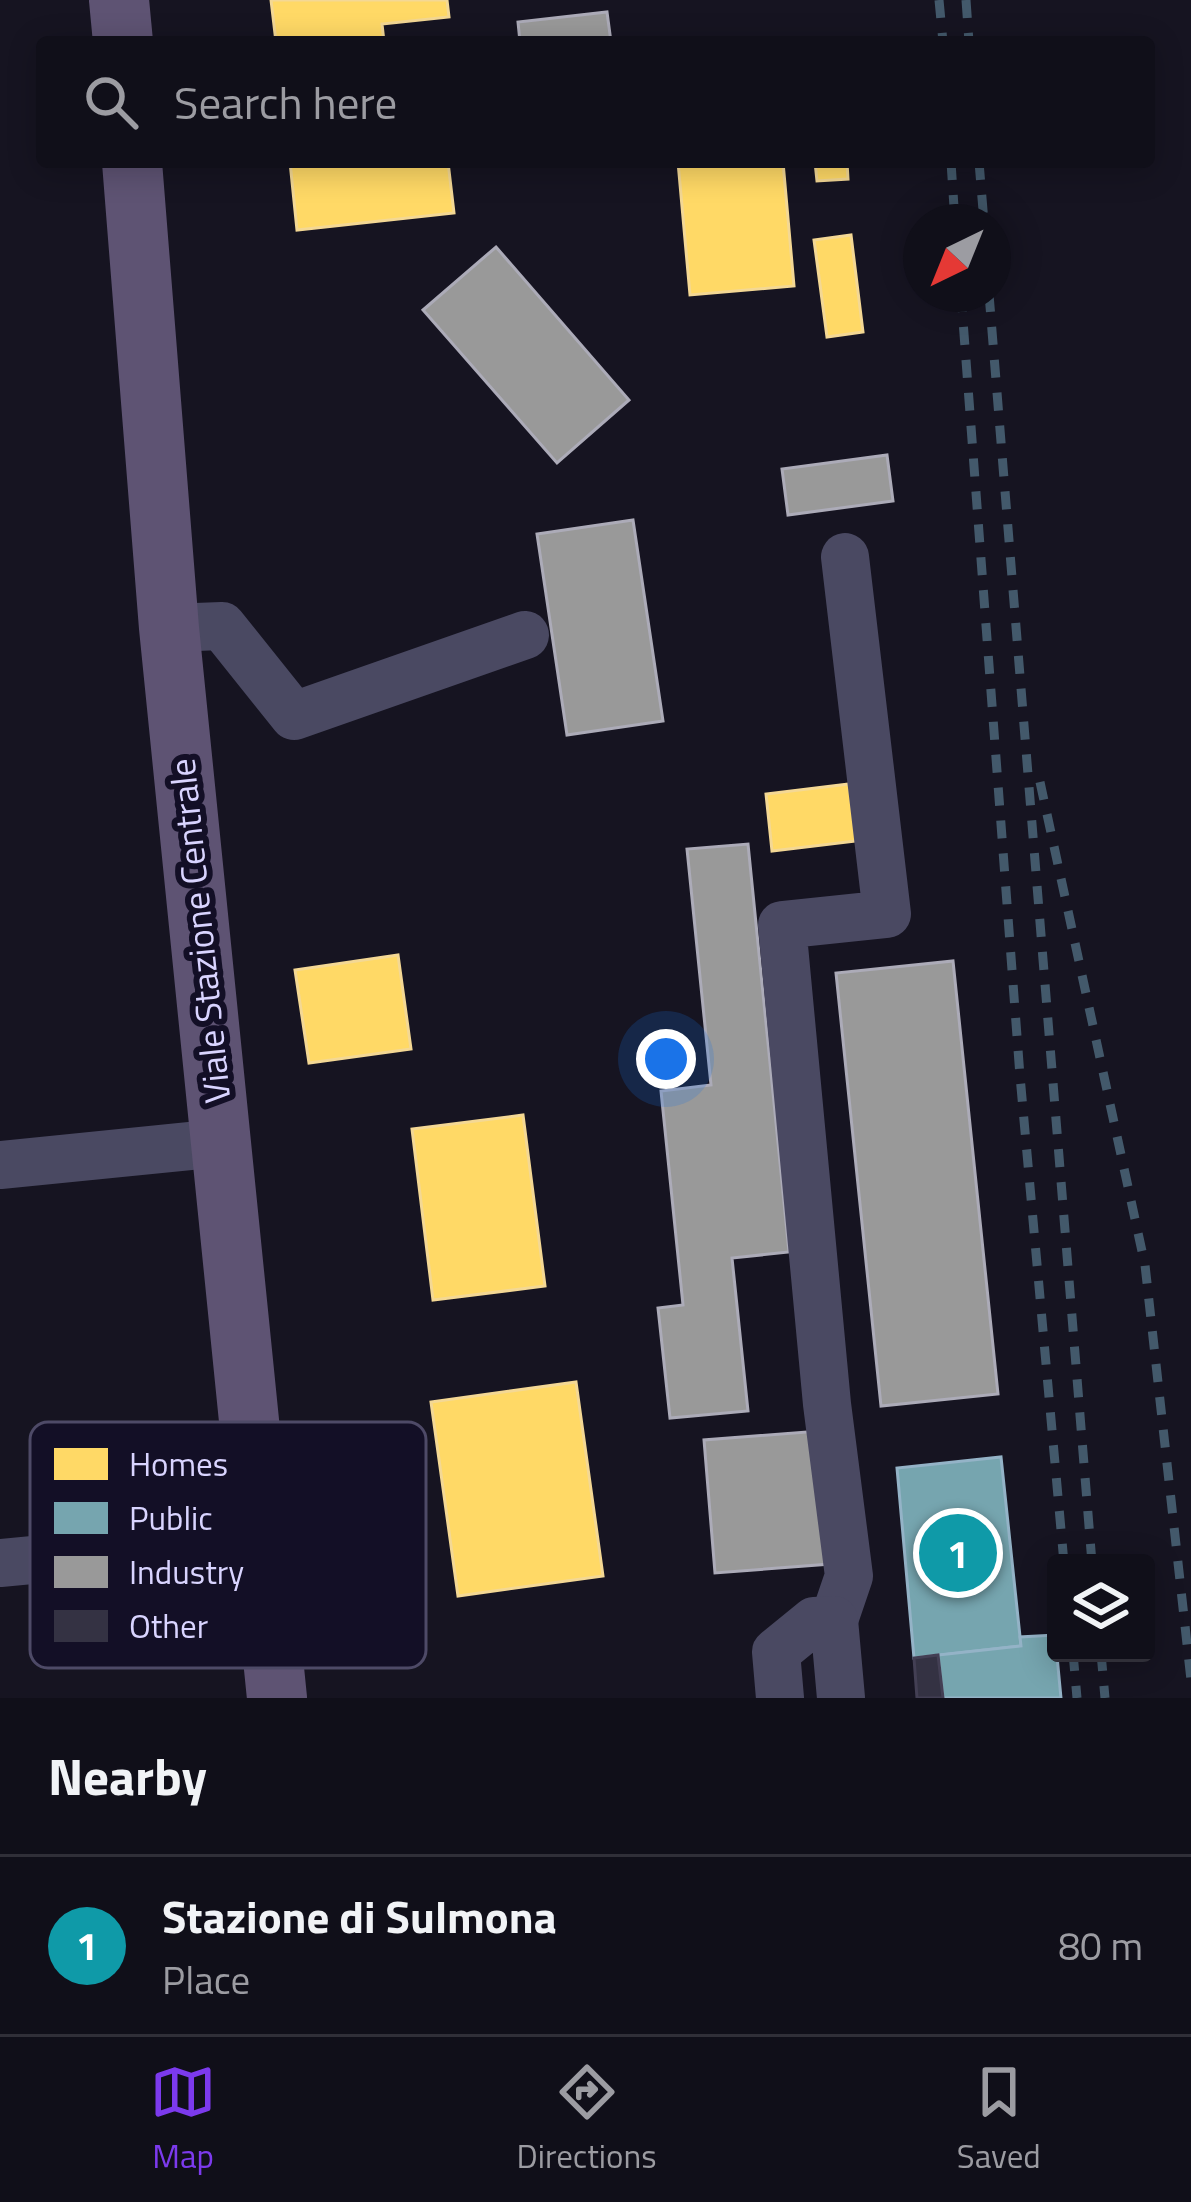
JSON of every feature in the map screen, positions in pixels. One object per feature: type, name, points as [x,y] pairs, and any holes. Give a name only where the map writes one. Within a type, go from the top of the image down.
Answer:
[{"type":"main road","points":[[119,0],[122,36]]},
{"type":"main road","name":"Viale Stazione Centrale","points":[[132,168],[170,628],[250,1422]]},
{"type":"main road","name":"Viale Stazione Centrale","points":[[274,1668],[277,1698]]},
{"type":"lane","points":[[842,1698],[834,1620],[849,1576],[825,1381],[782,925],[887,914],[845,556]]},
{"type":"lane","points":[[170,628],[222,626],[294,716],[525,635]]},
{"type":"lane","points":[[0,1165],[220,1143]]},
{"type":"lane","points":[[0,1562],[30,1559]]},
{"type":"lane","points":[[780,1698],[776,1652],[814,1621],[834,1620]]},
{"type":"building: Homes","points":[[271,0],[447,0],[449,17],[382,24],[383,36],[275,36]]},
{"type":"building: Homes","points":[[291,168],[449,168],[454,213],[297,230]]},
{"type":"building: Homes","points":[[679,168],[784,168],[794,286],[690,295]]},
{"type":"building: Homes","points":[[816,168],[847,168],[848,179],[817,181]]},
{"type":"building: Homes","points":[[851,235],[863,332],[827,337],[814,240]]},
{"type":"building: Homes","points":[[849,784],[856,841],[772,851],[766,794]]},
{"type":"building: Homes","points":[[398,955],[411,1049],[309,1063],[295,970]]},
{"type":"building: Homes","points":[[523,1115],[545,1286],[433,1300],[412,1129]]},
{"type":"building: Homes","points":[[576,1382],[603,1576],[458,1596],[431,1402]]},
{"type":"building: Public","points":[[1001,1457],[1021,1646],[914,1658],[897,1468]]},
{"type":"building: Public","points":[[1047,1635],[1047,1662],[1058,1662],[1061,1698],[943,1698],[938,1655],[1021,1646],[1020,1637]]},
{"type":"building: Industry","points":[[607,12],[610,36],[519,36],[518,22]]},
{"type":"building: Industry","points":[[496,247],[629,400],[557,463],[423,310]]},
{"type":"building: Industry","points":[[887,455],[893,501],[788,515],[782,469]]},
{"type":"building: Industry","points":[[633,520],[663,721],[567,735],[537,534]]},
{"type":"building: Industry","points":[[748,844],[789,1252],[732,1258],[748,1411],[670,1418],[658,1308],[683,1305],[661,1091],[711,1085],[687,849]]},
{"type":"building: Industry","points":[[953,961],[998,1394],[881,1406],[836,973]]},
{"type":"building: Industry","points":[[819,1431],[830,1564],[715,1573],[704,1440]]},
{"type":"building: Other","points":[[938,1655],[943,1698],[917,1698],[914,1658]]},
{"type":"railway","points":[[939,0],[942,36]]},
{"type":"railway","points":[[966,0],[969,36]]},
{"type":"railway","points":[[951,168],[954,204]]},
{"type":"railway","points":[[980,168],[982,204]]},
{"type":"railway","points":[[962,312],[1020,1076],[1063,1554]]},
{"type":"railway","points":[[990,312],[1091,1554]]},
{"type":"railway","points":[[1040,782],[1145,1265],[1191,1680]]},
{"type":"railway","points":[[1074,1662],[1077,1698]]},
{"type":"railway","points":[[1102,1662],[1105,1698]]},
{"type":"place","name":"Stazione di Sulmona","points":[[958,1553]]}]
